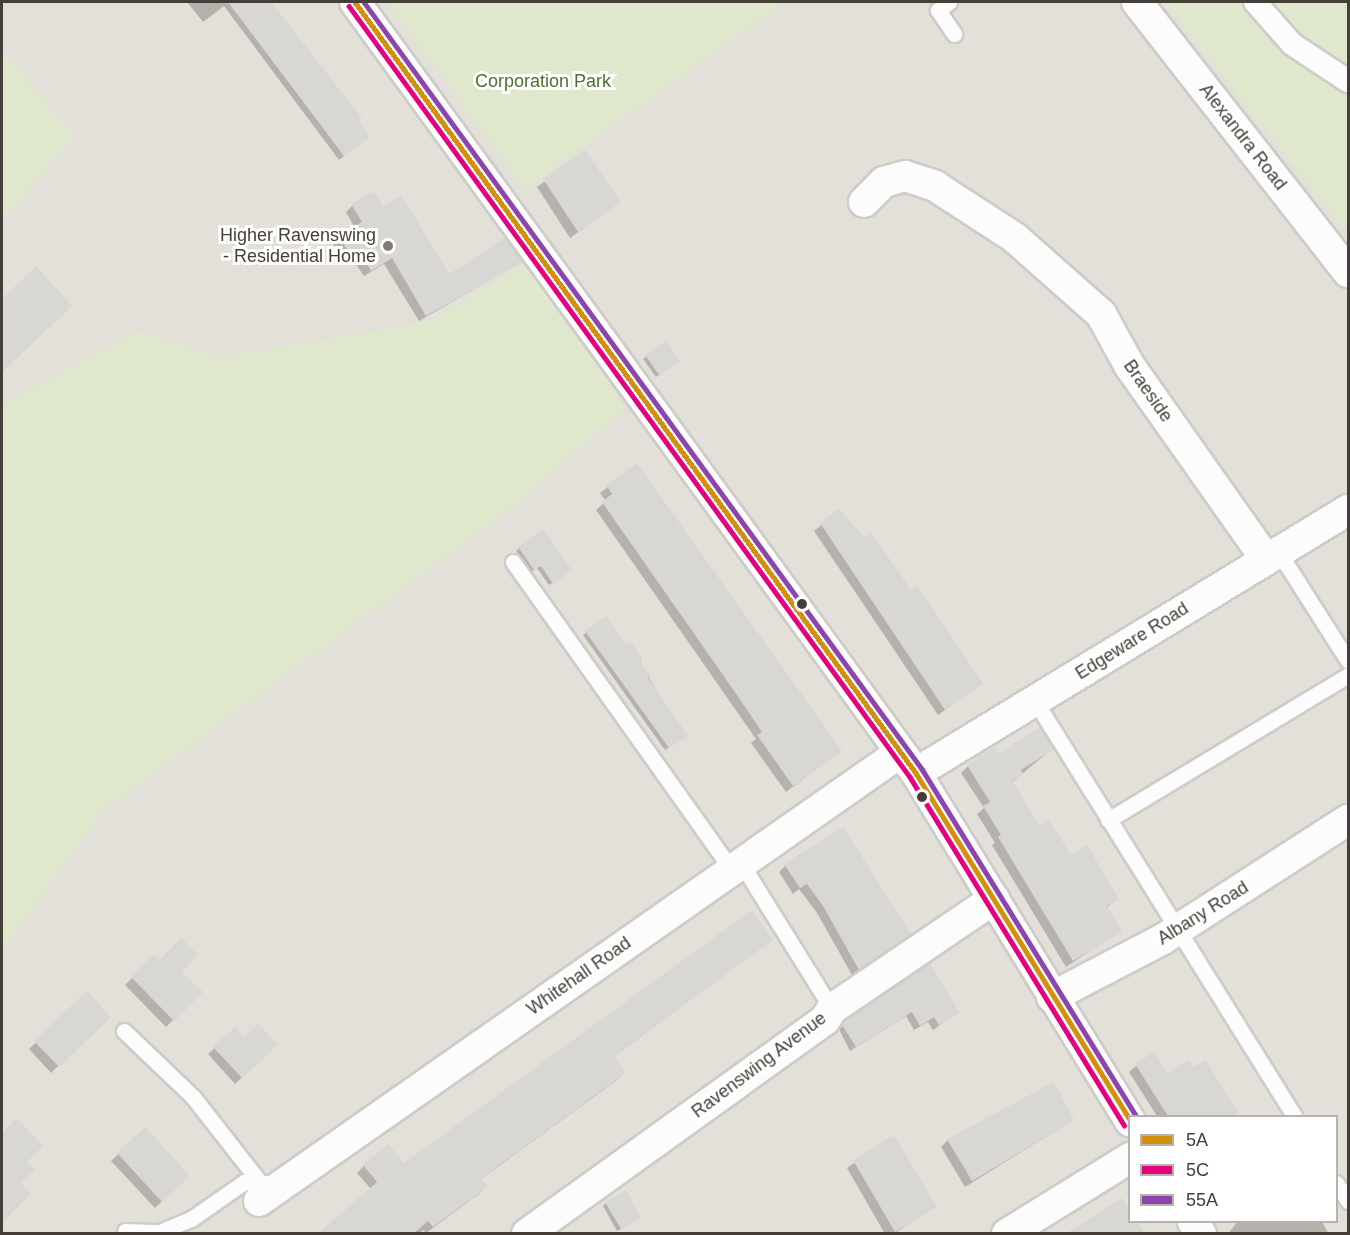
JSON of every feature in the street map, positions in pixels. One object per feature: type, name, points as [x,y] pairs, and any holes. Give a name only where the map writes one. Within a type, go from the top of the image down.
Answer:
[{"type":"street","points":[[355,2],[908,763],[1128,1118]]},
{"type":"street","name":"Alexandra Road","points":[[1137,2],[1348,272]]},
{"type":"street","points":[[1255,2],[1292,44],[1348,81]]},
{"type":"street","name":"Braeside","points":[[864,202],[884,182],[905,176],[935,186],[1015,238],[1101,314],[1129,365],[1272,555]]},
{"type":"street","name":"Edgeware Road","points":[[908,763],[1035,701],[1348,510]]},
{"type":"street","name":"Whitehall Road","points":[[264,1190],[736,866],[908,763]]},
{"type":"street","name":"Albany Road","points":[[1052,997],[1176,931],[1348,820]]},
{"type":"street","name":"Ravenswing Avenue","points":[[526,1233],[825,1020],[832,1009],[994,899]]},
{"type":"street","points":[[1024,1229],[1128,1159]]},
{"type":"lane","points":[[949,2],[938,10],[954,34]]},
{"type":"lane","points":[[1272,555],[1348,661]]},
{"type":"lane","points":[[513,561],[736,866],[832,1009]]},
{"type":"lane","points":[[1108,820],[1348,675]]},
{"type":"lane","points":[[1035,701],[1176,931],[1293,1115]]},
{"type":"lane","points":[[124,1031],[193,1097],[264,1190]]},
{"type":"lane","points":[[124,1231],[160,1232],[191,1219],[244,1182],[264,1190]]},
{"type":"lane","points":[[1338,1186],[1348,1201]]},
{"type":"shaded area","points":[[2,2],[1348,2],[1348,1233],[2,1234]]},
{"type":"green space","name":"Corporation Park","points":[[387,2],[784,2],[525,189]]},
{"type":"green space","points":[[1164,2],[1348,2],[1348,234]]},
{"type":"green space","points":[[2,51],[75,136],[2,220]]},
{"type":"green space","points":[[524,264],[626,407],[515,505],[104,810],[2,950],[2,405],[136,331],[219,357],[398,327],[431,320]]},
{"type":"building","points":[[228,2],[271,2],[362,118],[358,120],[370,137],[344,156]]},
{"type":"building","points":[[585,150],[621,202],[578,232],[543,179]]},
{"type":"building","name":"Higher Ravenswing - Residential Home","points":[[374,191],[383,206],[401,195],[449,274],[505,238],[523,262],[426,316],[392,258],[371,271],[361,254],[353,259],[339,236],[362,222],[351,204]]},
{"type":"building","points":[[36,266],[72,306],[2,372],[2,299]]},
{"type":"building","points":[[666,341],[680,361],[659,375],[645,355]]},
{"type":"building","points":[[637,463],[842,751],[793,786],[757,735],[762,732],[602,502],[612,494],[606,485]]},
{"type":"building","points":[[839,509],[864,537],[871,532],[911,590],[917,585],[983,684],[945,710],[820,523]]},
{"type":"building","points":[[543,529],[572,570],[553,584],[541,566],[534,570],[518,547]]},
{"type":"building","points":[[606,616],[626,645],[631,642],[643,660],[640,663],[651,676],[648,678],[688,736],[669,748],[585,631]]},
{"type":"building","points":[[1040,727],[1054,749],[1021,770],[1023,774],[1012,781],[1040,826],[1049,820],[1071,855],[1087,845],[1119,899],[1107,906],[1122,932],[1073,961],[998,837],[1001,835],[983,806],[990,802],[967,765],[995,747],[999,754]]},
{"type":"building","points":[[843,827],[911,934],[859,970],[823,906],[807,884],[800,888],[784,864]]},
{"type":"building","points":[[752,910],[773,940],[614,1056],[626,1073],[482,1178],[488,1187],[433,1227],[428,1221],[414,1233],[319,1233],[377,1182],[363,1165],[388,1144],[404,1163]]},
{"type":"building","points":[[181,938],[198,955],[182,972],[203,992],[174,1021],[131,977],[154,955],[159,960]]},
{"type":"building","points":[[930,963],[960,1013],[939,1025],[934,1017],[920,1026],[912,1012],[856,1047],[842,1025],[845,1021]]},
{"type":"building","points":[[87,991],[111,1017],[59,1067],[34,1041]]},
{"type":"building","points":[[258,1024],[278,1045],[242,1078],[213,1047],[235,1027],[244,1037]]},
{"type":"building","points":[[1154,1052],[1167,1073],[1189,1060],[1194,1067],[1206,1060],[1239,1115],[1167,1115],[1135,1064]]},
{"type":"building","points":[[1054,1082],[1074,1120],[972,1181],[947,1139]]},
{"type":"building","points":[[17,1118],[43,1146],[27,1162],[35,1170],[21,1183],[31,1194],[2,1223],[2,1133]]},
{"type":"building","points":[[145,1127],[190,1176],[162,1202],[117,1153]]},
{"type":"building","points":[[894,1135],[937,1207],[895,1232],[853,1160]]},
{"type":"building","points":[[626,1190],[641,1218],[621,1229],[605,1202]]},
{"type":"building","points":[[1122,1198],[1128,1207],[1128,1223],[1138,1223],[1144,1233],[1067,1233]]},
{"type":"transit line","name":"5A","points":[[355,2],[916,773],[1128,1117]]},
{"type":"transit line","name":"55A","points":[[364,2],[922,769],[1135,1115]]},
{"type":"transit line","name":"5C","points":[[349,6],[910,777],[1124,1125]]},
{"type":"place","name":"Higher Ravenswing - Residential Home","points":[[388,246]]}]
